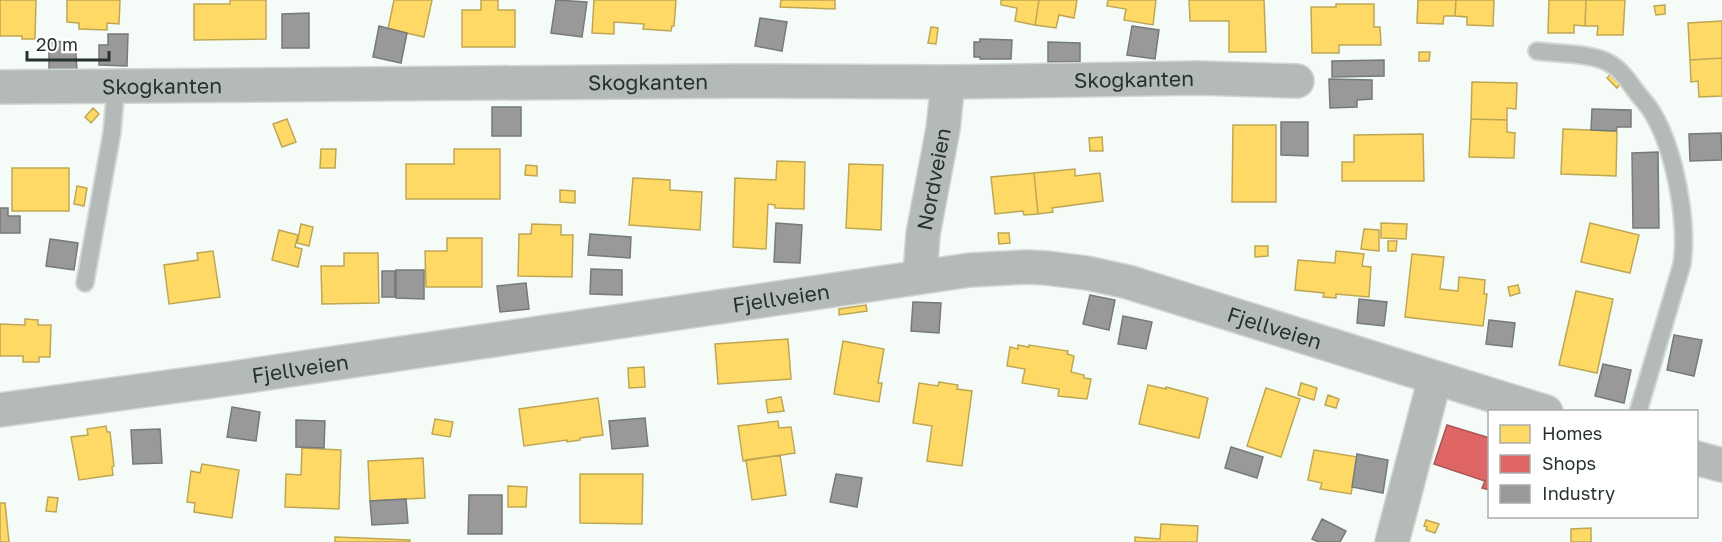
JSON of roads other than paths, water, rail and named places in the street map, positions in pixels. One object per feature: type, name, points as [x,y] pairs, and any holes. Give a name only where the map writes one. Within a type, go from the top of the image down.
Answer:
[{"type":"street","name":"Skogkanten","points":[[0,87],[740,81],[948,82],[1198,78],[1297,81]]},
{"type":"street","name":"Nordveien","points":[[920,276],[923,234],[943,129],[948,82]]},
{"type":"street","name":"Fjellveien","points":[[0,410],[644,319],[920,276],[1026,267],[1067,270],[1107,277],[1309,336],[1435,378],[1543,410]]},
{"type":"street","points":[[1392,542],[1435,378]]},
{"type":"street","points":[[1698,459],[1722,465]]},
{"type":"lane","points":[[1537,51],[1597,58],[1615,66],[1652,111],[1670,156],[1684,222],[1685,244],[1682,264],[1638,410]]},
{"type":"lane","points":[[85,283],[111,132],[116,86]]}]
